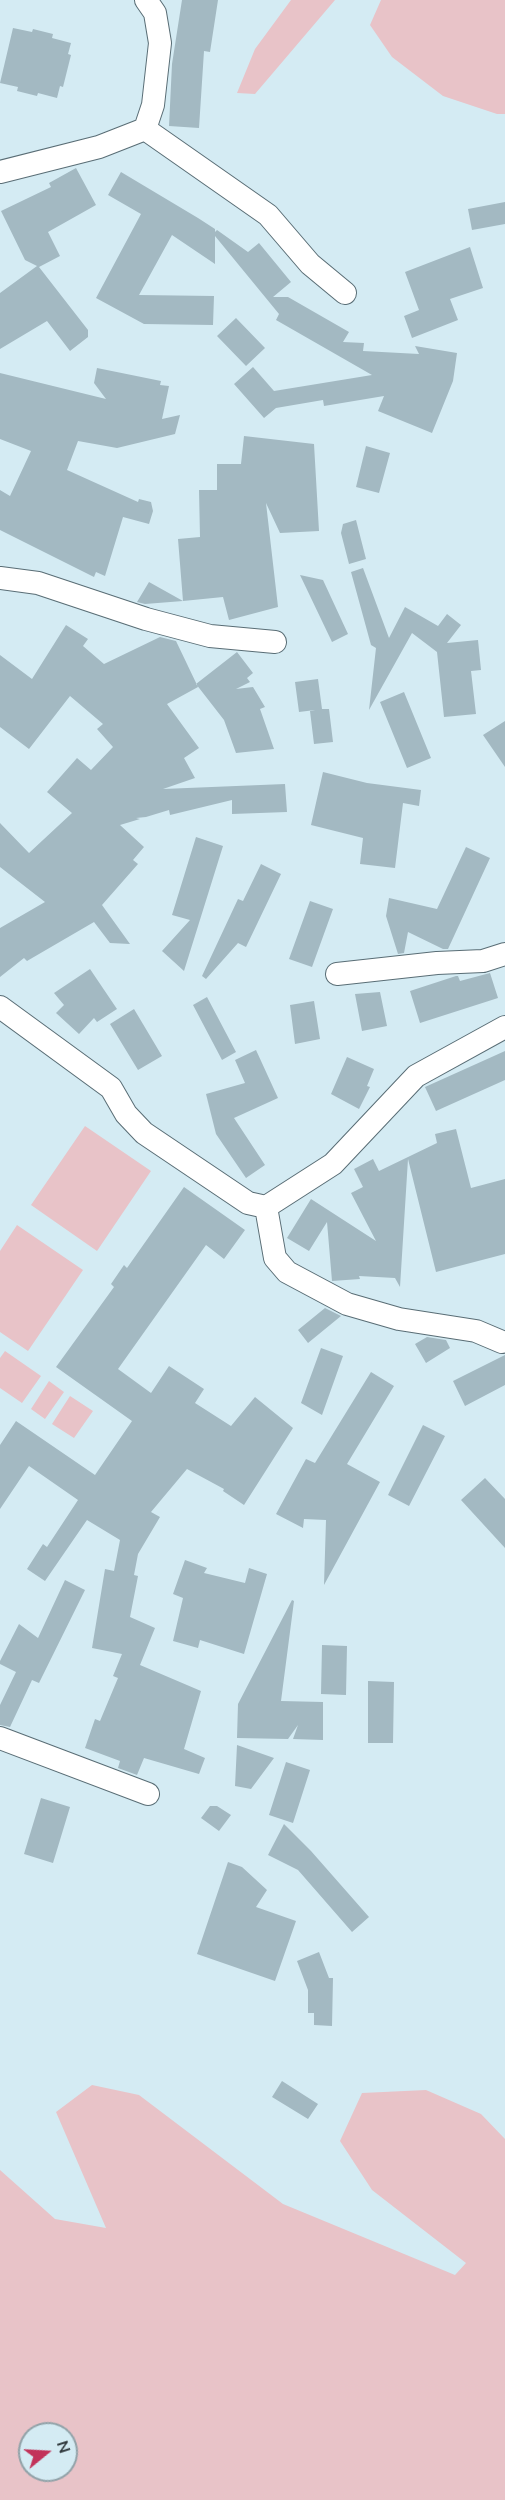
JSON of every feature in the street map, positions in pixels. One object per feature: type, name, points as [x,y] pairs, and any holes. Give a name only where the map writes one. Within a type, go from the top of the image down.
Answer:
[{"type":"street","points":[[145,129],[153,105],[160,43],[155,13],[147,0]]},
{"type":"street","points":[[0,172],[99,147],[145,129]]},
{"type":"street","points":[[145,129],[268,215],[310,264],[345,293]]},
{"type":"street","points":[[0,578],[38,583],[146,619],[210,636],[275,642]]},
{"type":"street","points":[[337,974],[438,963],[483,961],[505,954]]},
{"type":"street","points":[[0,1007],[111,1088],[126,1114],[144,1133],[248,1203],[266,1207],[333,1164],[416,1076],[505,1027]]},
{"type":"street","points":[[266,1207],[275,1258],[287,1272],[347,1304],[399,1319],[476,1331],[502,1341]]},
{"type":"street","points":[[0,1738],[148,1794]]},
{"type":"shaded area","points":[[291,0],[335,0],[255,94],[237,93],[255,49]]},
{"type":"shaded area","points":[[381,0],[505,0],[505,114],[497,114],[443,96],[392,57],[370,25]]},
{"type":"shaded area","points":[[85,1126],[151,1171],[97,1251],[31,1205]]},
{"type":"shaded area","points":[[17,1225],[83,1270],[28,1351],[0,1332],[0,1251]]},
{"type":"shaded area","points":[[5,1351],[41,1376],[22,1403],[0,1388],[0,1358]]},
{"type":"shaded area","points":[[49,1381],[64,1392],[45,1419],[31,1409]]},
{"type":"shaded area","points":[[70,1396],[93,1411],[74,1438],[52,1424]]},
{"type":"shaded area","points":[[92,2085],[139,2095],[283,2204],[455,2275],[466,2263],[372,2190],[340,2141],[362,2093],[426,2090],[481,2114],[505,2139],[505,2500],[0,2500],[0,2170],[55,2219],[106,2228],[56,2112]]},
{"type":"building","points":[[182,0],[218,0],[210,52],[204,51],[199,128],[169,126],[172,64]]},
{"type":"building","points":[[13,28],[32,32],[33,29],[53,34],[52,38],[71,43],[68,54],[71,55],[63,87],[60,86],[57,98],[17,91],[18,87],[0,83]]},
{"type":"building","points":[[76,168],[96,205],[48,232],[60,256],[39,267],[88,330],[88,337],[70,351],[47,321],[0,349],[0,293],[37,266],[25,260],[1,211],[51,187],[49,183]]},
{"type":"building","points":[[121,172],[198,218],[215,229],[215,232],[217,230],[248,252],[259,243],[291,282],[273,297],[288,297],[349,332],[343,342],[364,343],[363,351],[419,354],[415,346],[457,353],[453,381],[432,433],[378,411],[384,396],[324,406],[323,400],[276,408],[264,418],[234,384],[253,367],[274,391],[372,375],[276,320],[279,314],[215,236],[215,264],[172,235],[139,295],[214,296],[213,325],[144,324],[96,298],[141,214],[108,195]]},
{"type":"building","points":[[505,202],[505,224],[472,230],[468,209]]},
{"type":"building","points":[[470,247],[483,288],[450,299],[458,320],[412,338],[404,316],[419,310],[405,272]]},
{"type":"building","points":[[236,318],[265,348],[246,366],[217,336]]},
{"type":"building","points":[[97,368],[161,381],[160,385],[169,386],[162,419],[180,415],[175,434],[117,448],[78,441],[67,470],[138,502],[139,499],[151,502],[153,511],[149,524],[123,517],[105,576],[96,572],[94,577],[0,530],[0,490],[10,496],[31,451],[0,439],[0,373],[106,399],[94,383]]},
{"type":"building","points":[[244,436],[314,444],[319,531],[280,533],[266,503],[278,607],[229,620],[223,597],[183,601],[178,539],[200,537],[199,490],[217,490],[217,464],[241,464]]},
{"type":"building","points":[[366,446],[390,453],[379,493],[356,487]]},
{"type":"building","points":[[356,520],[366,559],[349,564],[341,533],[343,524]]},
{"type":"building","points":[[363,568],[389,638],[405,607],[438,626],[447,614],[461,625],[447,643],[478,640],[481,670],[471,671],[476,714],[444,717],[437,652],[412,633],[369,710],[376,648],[371,645],[351,572]]},
{"type":"building","points":[[300,575],[323,580],[348,634],[332,642]]},
{"type":"building","points":[[149,582],[183,601],[145,604],[137,602]]},
{"type":"building","points":[[66,625],[88,639],[83,646],[104,664],[160,637],[176,641],[198,687],[167,704],[199,748],[184,758],[195,778],[163,789],[285,784],[287,812],[232,814],[232,800],[170,815],[169,810],[136,818],[140,819],[120,825],[144,847],[133,860],[138,864],[102,905],[130,944],[110,943],[94,922],[27,961],[24,958],[0,977],[0,928],[45,902],[0,867],[0,823],[29,853],[72,813],[47,792],[77,758],[91,770],[113,747],[97,729],[103,724],[70,696],[29,749],[0,727],[0,655],[32,679]]},
{"type":"building","points":[[237,652],[253,673],[247,678],[250,682],[236,689],[253,687],[265,707],[260,709],[274,749],[236,753],[224,720],[196,684]]},
{"type":"building","points":[[318,679],[322,709],[329,709],[333,742],[314,744],[310,711],[315,710],[299,712],[295,682]]},
{"type":"building","points":[[404,692],[431,758],[407,768],[380,702]]},
{"type":"building","points":[[505,721],[505,767],[483,735]]},
{"type":"building","points":[[323,772],[367,783],[421,790],[419,806],[403,803],[395,868],[360,864],[363,838],[311,825]]},
{"type":"building","points":[[196,837],[223,846],[184,971],[162,951],[190,920],[172,915]]},
{"type":"building","points":[[466,847],[490,858],[448,949],[443,949],[408,932],[404,953],[398,954],[386,916],[389,898],[437,909]]},
{"type":"building","points":[[261,864],[281,874],[246,947],[238,943],[206,979],[202,976],[238,899],[243,901]]},
{"type":"building","points":[[310,901],[333,909],[312,967],[289,959]]},
{"type":"building","points":[[90,969],[117,1009],[97,1022],[94,1018],[79,1034],[56,1013],[64,1005],[54,993]]},
{"type":"building","points":[[490,973],[498,998],[420,1023],[410,991],[456,976],[460,981]]},
{"type":"building","points":[[380,992],[387,1026],[362,1031],[355,994]]},
{"type":"building","points":[[207,997],[236,1052],[222,1060],[193,1005]]},
{"type":"building","points":[[314,1001],[320,1039],[295,1044],[290,1005]]},
{"type":"building","points":[[134,1009],[162,1056],[138,1070],[110,1024]]},
{"type":"building","points":[[256,1050],[278,1098],[234,1118],[265,1165],[246,1178],[216,1134],[206,1094],[245,1083],[235,1060]]},
{"type":"building","points":[[505,1051],[505,1080],[436,1111],[425,1087]]},
{"type":"building","points":[[347,1057],[374,1069],[367,1086],[370,1087],[359,1109],[331,1094]]},
{"type":"building","points":[[456,1129],[471,1188],[505,1179],[505,1254],[436,1272],[408,1159],[400,1287],[395,1278],[359,1276],[360,1279],[332,1281],[327,1222],[309,1251],[287,1238],[311,1199],[376,1241],[351,1193],[363,1187],[354,1169],[373,1159],[379,1171],[437,1143],[435,1134]]},
{"type":"building","points":[[184,1187],[245,1230],[224,1259],[206,1245],[118,1369],[151,1393],[169,1366],[204,1389],[195,1403],[231,1426],[255,1397],[293,1428],[244,1505],[223,1491],[224,1489],[187,1469],[151,1512],[160,1517],[138,1554],[134,1575],[138,1576],[130,1617],[155,1628],[140,1665],[201,1691],[184,1749],[205,1758],[199,1774],[144,1758],[137,1775],[118,1768],[120,1761],[85,1748],[95,1719],[100,1721],[118,1678],[113,1676],[122,1654],[92,1648],[105,1569],[114,1571],[120,1540],[87,1520],[45,1581],[27,1569],[43,1544],[47,1547],[78,1500],[29,1466],[0,1509],[0,1445],[16,1421],[95,1475],[132,1421],[56,1367],[114,1287],[111,1284],[124,1265],[127,1268]]},
{"type":"building","points":[[325,1308],[341,1316],[308,1343],[298,1330]]},
{"type":"building","points":[[427,1337],[446,1340],[450,1348],[426,1363],[415,1344]]},
{"type":"building","points":[[321,1348],[343,1356],[322,1415],[301,1403]]},
{"type":"building","points":[[505,1355],[505,1385],[465,1406],[453,1381]]},
{"type":"building","points":[[371,1372],[394,1386],[347,1464],[380,1482],[324,1585],[326,1520],[304,1519],[303,1528],[276,1514],[306,1459],[315,1463]]},
{"type":"building","points":[[423,1425],[445,1436],[409,1506],[388,1495]]},
{"type":"building","points":[[485,1478],[505,1499],[505,1548],[461,1500]]},
{"type":"building","points":[[185,1560],[207,1568],[204,1573],[245,1583],[249,1568],[267,1574],[244,1654],[200,1640],[198,1648],[173,1641],[183,1598],[173,1594]]},
{"type":"building","points":[[65,1580],[85,1590],[39,1683],[32,1680],[10,1727],[0,1725],[0,1705],[16,1672],[0,1664],[0,1661],[19,1624],[38,1638]]},
{"type":"building","points":[[292,1600],[294,1601],[281,1701],[323,1702],[323,1740],[293,1739],[298,1725],[288,1739],[237,1738],[238,1704]]},
{"type":"building","points":[[322,1645],[347,1646],[346,1695],[321,1694]]},
{"type":"building","points":[[368,1681],[394,1682],[393,1743],[368,1743]]},
{"type":"building","points":[[237,1745],[274,1758],[251,1789],[235,1786]]},
{"type":"building","points":[[286,1762],[310,1770],[293,1823],[269,1815]]},
{"type":"building","points":[[41,1798],[70,1807],[53,1863],[24,1854]]},
{"type":"building","points":[[210,1806],[217,1806],[231,1815],[219,1831],[201,1818]]},
{"type":"building","points":[[284,1824],[369,1917],[352,1932],[298,1870],[268,1855]]},
{"type":"building","points":[[228,1862],[242,1867],[267,1890],[256,1907],[296,1921],[275,1981],[197,1954]]},
{"type":"building","points":[[319,1952],[329,1978],[333,1978],[332,2026],[314,2025],[314,2013],[308,2013],[308,1990],[297,1961]]},
{"type":"building","points":[[282,2081],[318,2104],[308,2119],[272,2097]]}]
